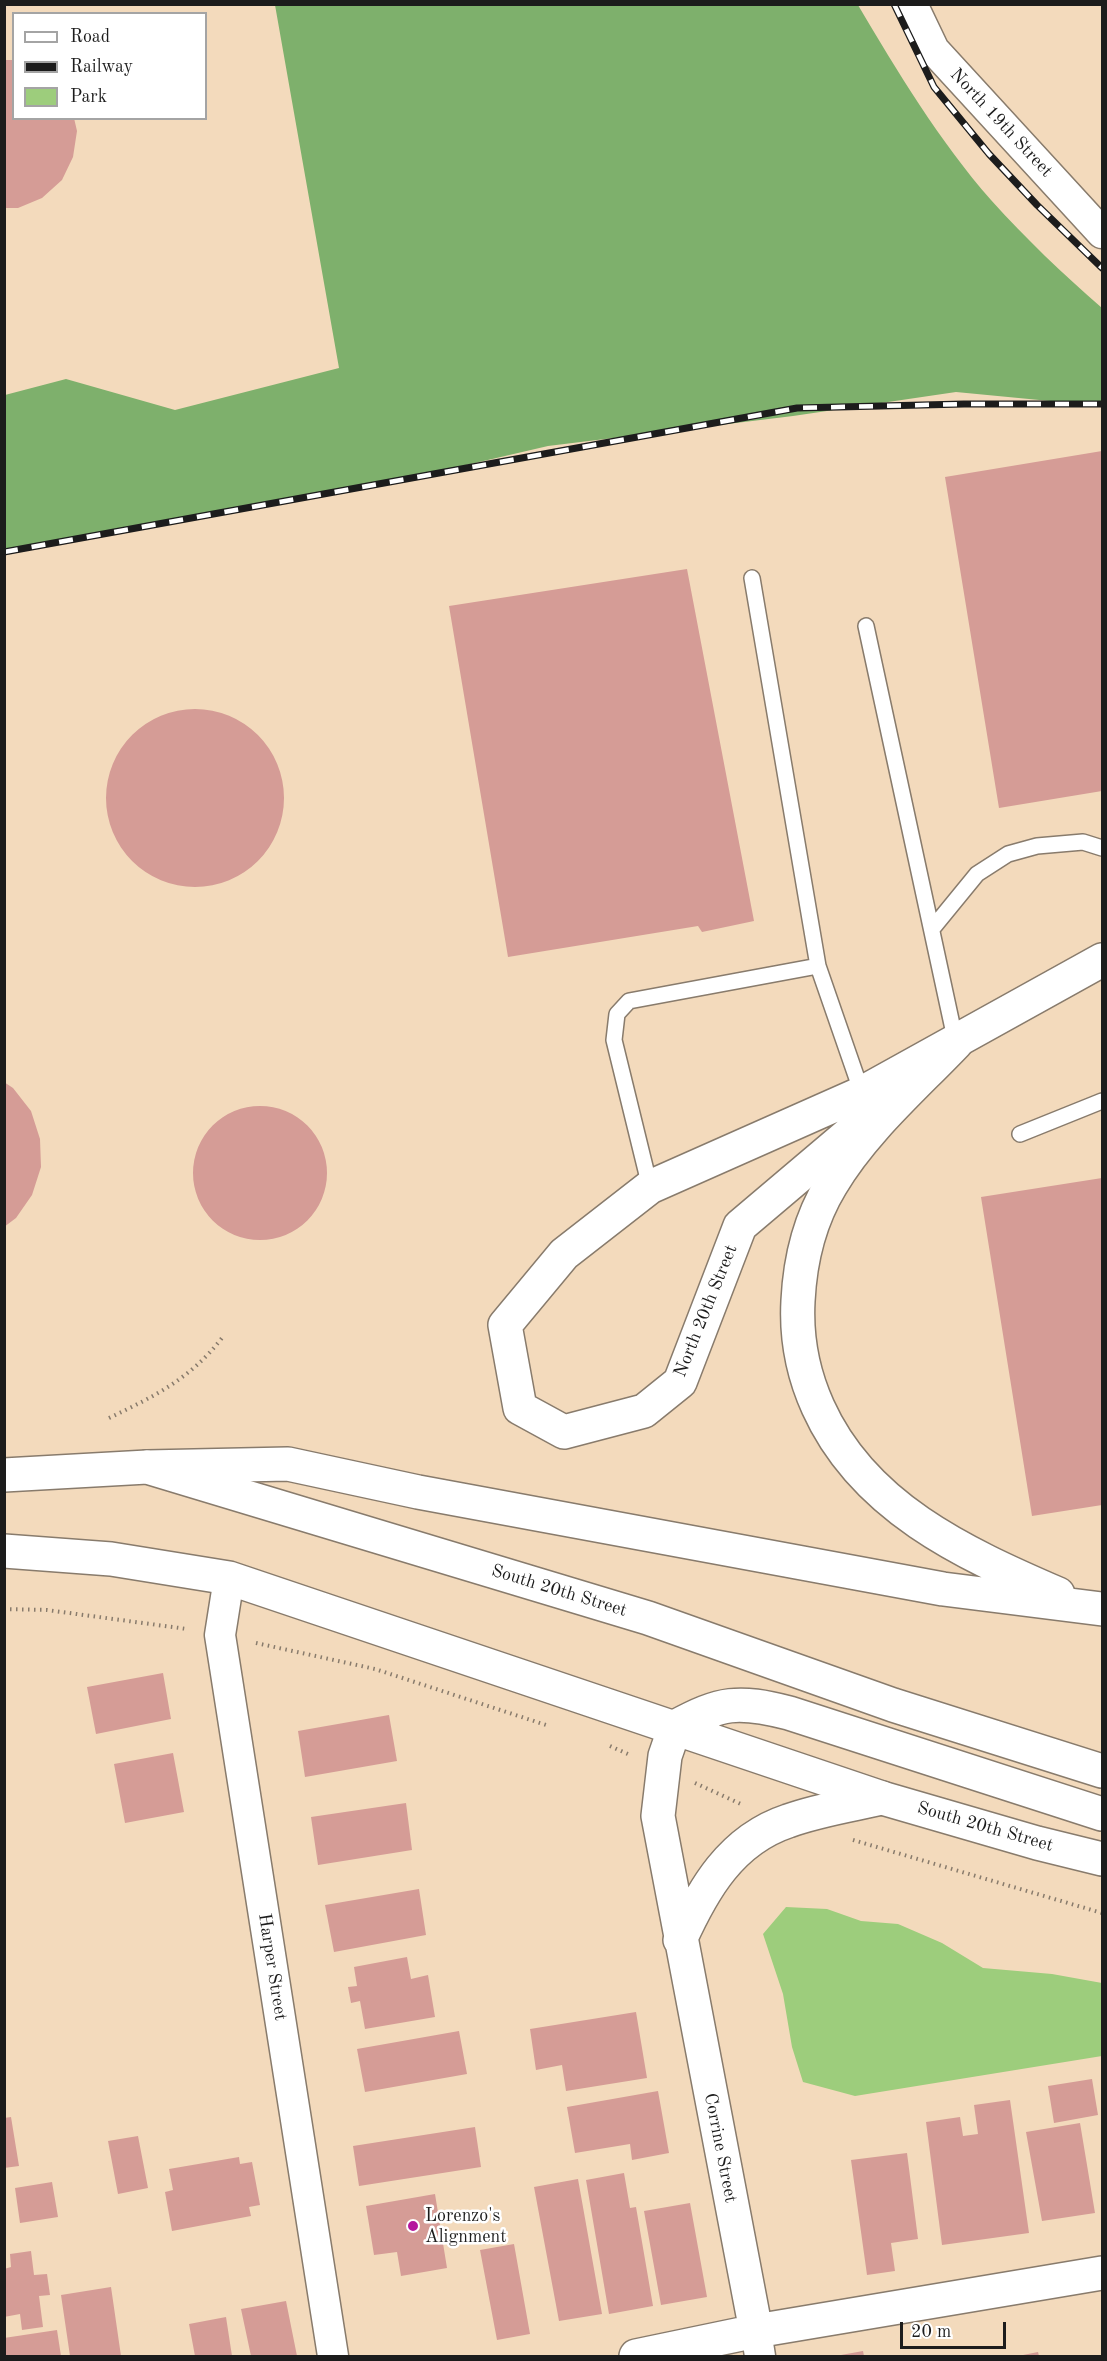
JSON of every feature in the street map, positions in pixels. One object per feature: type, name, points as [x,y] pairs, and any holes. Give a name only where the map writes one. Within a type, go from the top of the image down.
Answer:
[{"type":"main road","name":"North 20th Street","points":[[957,1043],[740,1226],[680,1382],[644,1411],[564,1432],[520,1408],[505,1325],[564,1254],[650,1187],[862,1093],[957,1043],[1102,960]]},
{"type":"main road","points":[[957,1043],[855,1152],[831,1184],[816,1214],[805,1248],[799,1280],[797,1316],[800,1353],[810,1388],[825,1423],[845,1455],[870,1484],[918,1523],[975,1555],[1094,1607]]},
{"type":"main road","points":[[147,1467],[288,1464],[418,1492],[943,1589],[1094,1607]]},
{"type":"main road","name":"South 20th Street","points":[[4,1475],[147,1467],[648,1618],[893,1705],[1102,1771]]},
{"type":"main road","name":"South 20th Street","points":[[4,1551],[111,1559],[229,1578],[882,1798],[1037,1843],[1102,1859]]},
{"type":"main road","points":[[675,1727],[720,1706],[736,1704],[762,1706],[1102,1814]]},
{"type":"main road","name":"Corrine Street","points":[[675,1727],[662,1769],[658,1816],[758,2344]]},
{"type":"main road","points":[[680,1940],[704,1890],[740,1848],[760,1834],[786,1821],[882,1798]]},
{"type":"main road","points":[[636,2356],[758,2344],[1102,2272]]},
{"type":"street","name":"North 19th Street","points":[[912,4],[934,50],[1102,233]]},
{"type":"street","name":"Harper Street","points":[[229,1578],[220,1635],[333,2356]]},
{"type":"lane","points":[[752,578],[818,966],[862,1093]]},
{"type":"lane","points":[[866,626],[957,1043]]},
{"type":"lane","points":[[932,929],[977,874],[1008,854],[1037,846],[1083,842],[1102,848]]},
{"type":"lane","points":[[650,1187],[614,1040],[617,1014],[629,1001],[818,966]]},
{"type":"lane","points":[[1020,1134],[1102,1101]]},
{"type":"path","points":[[110,1418],[142,1403],[180,1380],[205,1360],[222,1338]]},
{"type":"path","points":[[4,1609],[47,1610],[141,1621],[220,1635],[375,1669],[550,1726]]},
{"type":"path","points":[[604,1743],[757,1811],[786,1821]]},
{"type":"path","points":[[850,1840],[1102,1913]]},
{"type":"green space","points":[[275,5],[858,5],[920,106],[972,178],[1031,242],[1102,308],[1102,406],[956,392],[793,416],[548,446],[376,486],[5,550],[5,395],[66,379],[175,410],[339,368]]},
{"type":"green space","points":[[786,1907],[827,1909],[861,1921],[898,1924],[942,1943],[983,1968],[1052,1974],[1102,1983],[1102,2056],[855,2096],[803,2082],[792,2047],[783,1994],[763,1934]]},
{"type":"building","points":[[4,60],[12,60],[12,120],[74,120],[77,131],[73,157],[62,180],[42,198],[18,208],[4,208]]},
{"type":"building","points":[[1102,451],[1102,791],[999,808],[945,477]]},
{"type":"building","points":[[687,569],[754,921],[702,932],[698,926],[508,957],[449,606]]},
{"type":"building","points":[[195,709],[229,716],[245,724],[258,735],[269,748],[277,764],[284,798],[277,832],[269,848],[258,861],[245,872],[229,880],[195,887],[161,880],[145,872],[132,861],[121,848],[113,832],[106,798],[113,764],[121,748],[132,735],[145,724],[161,716]]},
{"type":"building","points":[[4,1082],[13,1088],[31,1111],[40,1139],[41,1167],[32,1195],[16,1218],[4,1227]]},
{"type":"building","points":[[260,1106],[285,1112],[307,1126],[321,1148],[327,1173],[321,1198],[307,1220],[285,1234],[260,1240],[235,1234],[213,1220],[199,1198],[193,1173],[199,1148],[213,1126],[235,1112]]},
{"type":"building","points":[[1102,1178],[1102,1505],[1032,1516],[981,1197]]},
{"type":"building","points":[[163,1673],[171,1719],[96,1734],[87,1687]]},
{"type":"building","points":[[389,1715],[397,1761],[305,1777],[298,1731]]},
{"type":"building","points":[[173,1753],[184,1812],[125,1823],[114,1764]]},
{"type":"building","points":[[406,1803],[412,1850],[318,1865],[311,1817]]},
{"type":"building","points":[[419,1889],[426,1935],[334,1952],[325,1905]]},
{"type":"building","points":[[407,1957],[411,1979],[428,1975],[435,2017],[365,2029],[360,2001],[351,2003],[348,1987],[357,1986],[354,1967]]},
{"type":"building","points":[[636,2012],[647,2078],[566,2091],[562,2065],[536,2070],[530,2029]]},
{"type":"building","points":[[459,2031],[467,2074],[365,2092],[357,2049]]},
{"type":"building","points":[[1092,2079],[1098,2115],[1054,2123],[1048,2086]]},
{"type":"building","points":[[658,2091],[669,2153],[632,2160],[630,2144],[575,2153],[567,2107]]},
{"type":"building","points":[[1010,2100],[1029,2233],[942,2245],[926,2122],[960,2117],[963,2136],[978,2134],[974,2105]]},
{"type":"building","points":[[11,2117],[19,2166],[4,2168],[4,2118]]},
{"type":"building","points":[[1080,2123],[1095,2213],[1042,2221],[1026,2132]]},
{"type":"building","points":[[475,2127],[481,2167],[359,2186],[353,2146]]},
{"type":"building","points":[[138,2136],[148,2188],[118,2194],[108,2141]]},
{"type":"building","points":[[907,2153],[918,2239],[891,2243],[895,2271],[867,2275],[851,2160]]},
{"type":"building","points":[[239,2157],[240,2164],[252,2162],[260,2205],[249,2207],[251,2216],[172,2231],[165,2192],[173,2190],[169,2169]]},
{"type":"building","points":[[624,2173],[630,2208],[636,2207],[653,2306],[609,2314],[586,2180]]},
{"type":"building","points":[[578,2179],[602,2314],[559,2321],[534,2187]]},
{"type":"building","points":[[52,2182],[58,2217],[20,2223],[15,2188]]},
{"type":"building","points":[[435,2194],[447,2268],[401,2276],[397,2252],[374,2255],[366,2206]]},
{"type":"building","points":[[690,2203],[707,2297],[661,2305],[644,2211]]},
{"type":"building","points":[[514,2244],[530,2334],[497,2340],[480,2250]]},
{"type":"building","points":[[31,2251],[34,2275],[47,2274],[50,2295],[39,2296],[43,2327],[22,2330],[20,2314],[4,2317],[4,2269],[11,2267],[10,2254]]},
{"type":"building","points":[[111,2287],[121,2356],[70,2356],[61,2295]]},
{"type":"building","points":[[286,2301],[297,2356],[251,2356],[241,2309]]},
{"type":"building","points":[[226,2317],[232,2356],[195,2356],[189,2324]]},
{"type":"building","points":[[57,2330],[61,2356],[4,2356],[4,2338]]},
{"type":"building","points":[[863,2351],[864,2356],[841,2356],[841,2355]]},
{"type":"building","points":[[1038,2352],[1039,2356],[1023,2356],[1023,2355]]},
{"type":"railway","points":[[894,4],[934,87],[989,154],[1037,205],[1102,268]]},
{"type":"railway","points":[[4,552],[797,408],[964,404],[1102,404]]},
{"type":"place","name":"Lorenzo's Alignment","points":[[413,2226]]}]
